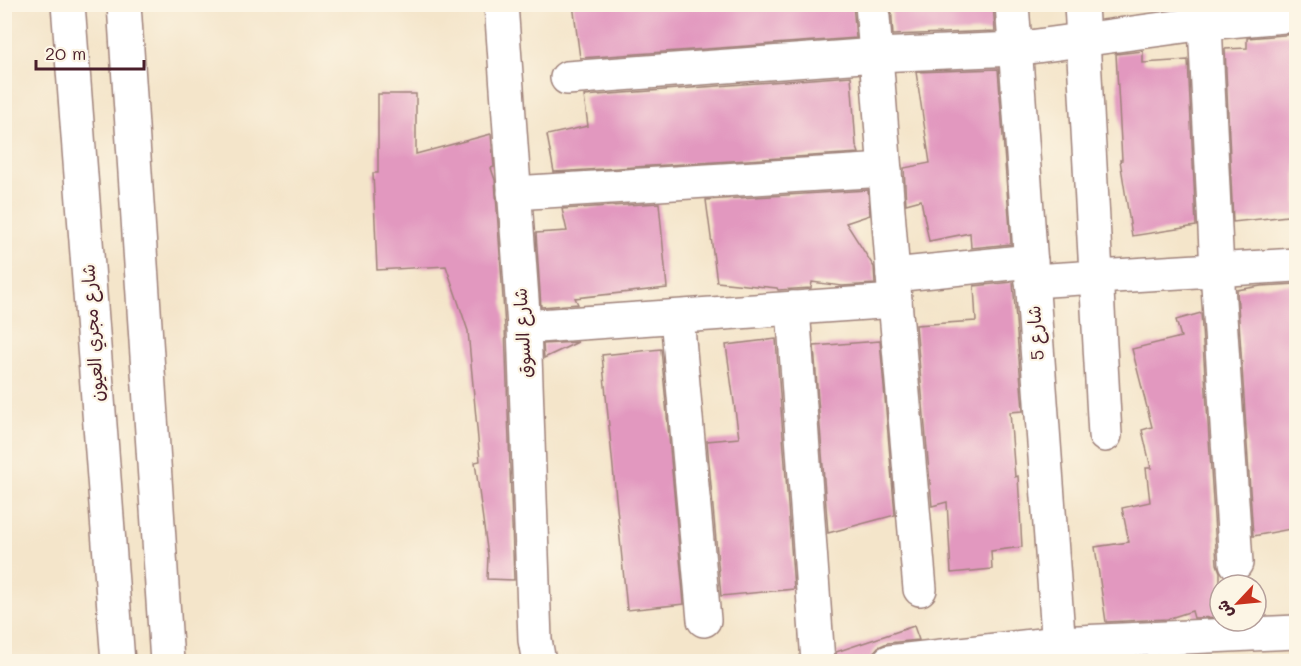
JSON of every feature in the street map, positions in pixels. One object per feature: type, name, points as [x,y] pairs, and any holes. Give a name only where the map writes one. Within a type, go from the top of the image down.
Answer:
[{"type":"street","name":"شارع مجري العيون","points":[[68,4],[118,662]]},
{"type":"street","points":[[124,4],[167,662]]},
{"type":"street","name":"شارع السوق","points":[[501,4],[524,327],[535,640],[539,662]]},
{"type":"street","points":[[872,4],[920,589]]},
{"type":"street","name":"شارع 5","points":[[1012,4],[1059,652]]},
{"type":"street","points":[[1081,4],[1105,435]]},
{"type":"street","points":[[567,78],[876,55],[1015,49],[1083,40],[1205,14],[1296,15]]},
{"type":"street","points":[[1205,14],[1217,270],[1236,563]]},
{"type":"street","points":[[514,193],[885,170]]},
{"type":"street","points":[[524,327],[794,308],[894,288],[1032,271],[1096,277],[1296,265]]},
{"type":"street","points":[[794,308],[818,662]]},
{"type":"street","points":[[677,317],[704,620]]},
{"type":"street","points":[[889,662],[1059,652],[1226,649],[1296,632]]},
{"type":"building","points":[[573,4],[853,4],[856,38],[580,58]]},
{"type":"building","points":[[891,4],[993,4],[995,31],[893,35]]},
{"type":"building","points":[[1296,34],[1296,215],[1233,222],[1225,49],[1247,48],[1247,38]]},
{"type":"building","points":[[1143,51],[1143,63],[1188,60],[1196,226],[1132,236],[1120,160],[1122,160],[1116,54]]},
{"type":"building","points":[[998,69],[1011,244],[971,248],[970,233],[929,241],[921,200],[906,204],[904,168],[930,163],[916,72]]},
{"type":"building","points":[[851,76],[856,145],[859,153],[554,172],[547,135],[588,126],[584,96]]},
{"type":"building","points":[[378,94],[416,94],[416,154],[491,134],[494,167],[491,168],[495,180],[505,328],[514,580],[487,579],[488,556],[475,462],[480,461],[468,331],[446,266],[377,270],[373,173],[378,173]]},
{"type":"building","points":[[868,190],[870,215],[846,223],[874,267],[875,284],[842,286],[812,282],[811,288],[778,290],[777,288],[717,282],[706,200]]},
{"type":"building","points":[[659,203],[667,288],[575,298],[578,304],[541,307],[536,233],[567,231],[562,209]]},
{"type":"building","points":[[1013,282],[1023,411],[1010,412],[1015,477],[1018,476],[1022,547],[991,551],[992,569],[951,573],[947,502],[932,506],[916,325],[976,321],[974,286]]},
{"type":"building","points":[[1296,284],[1296,528],[1253,536],[1237,290]]},
{"type":"building","points":[[1201,313],[1217,564],[1220,573],[1208,573],[1208,617],[1194,618],[1192,611],[1167,619],[1106,622],[1095,547],[1129,542],[1122,508],[1150,502],[1146,468],[1151,468],[1142,430],[1152,427],[1132,349],[1181,337],[1176,320]]},
{"type":"building","points":[[776,339],[794,589],[721,596],[707,441],[739,438],[726,345]]},
{"type":"building","points":[[880,341],[895,515],[828,533],[814,346]]},
{"type":"building","points":[[578,342],[544,358],[543,344]]},
{"type":"building","points":[[661,349],[684,604],[627,610],[602,355]]},
{"type":"building","points":[[914,626],[919,640],[887,643],[878,647],[872,654],[871,662],[837,662],[836,652]]}]
